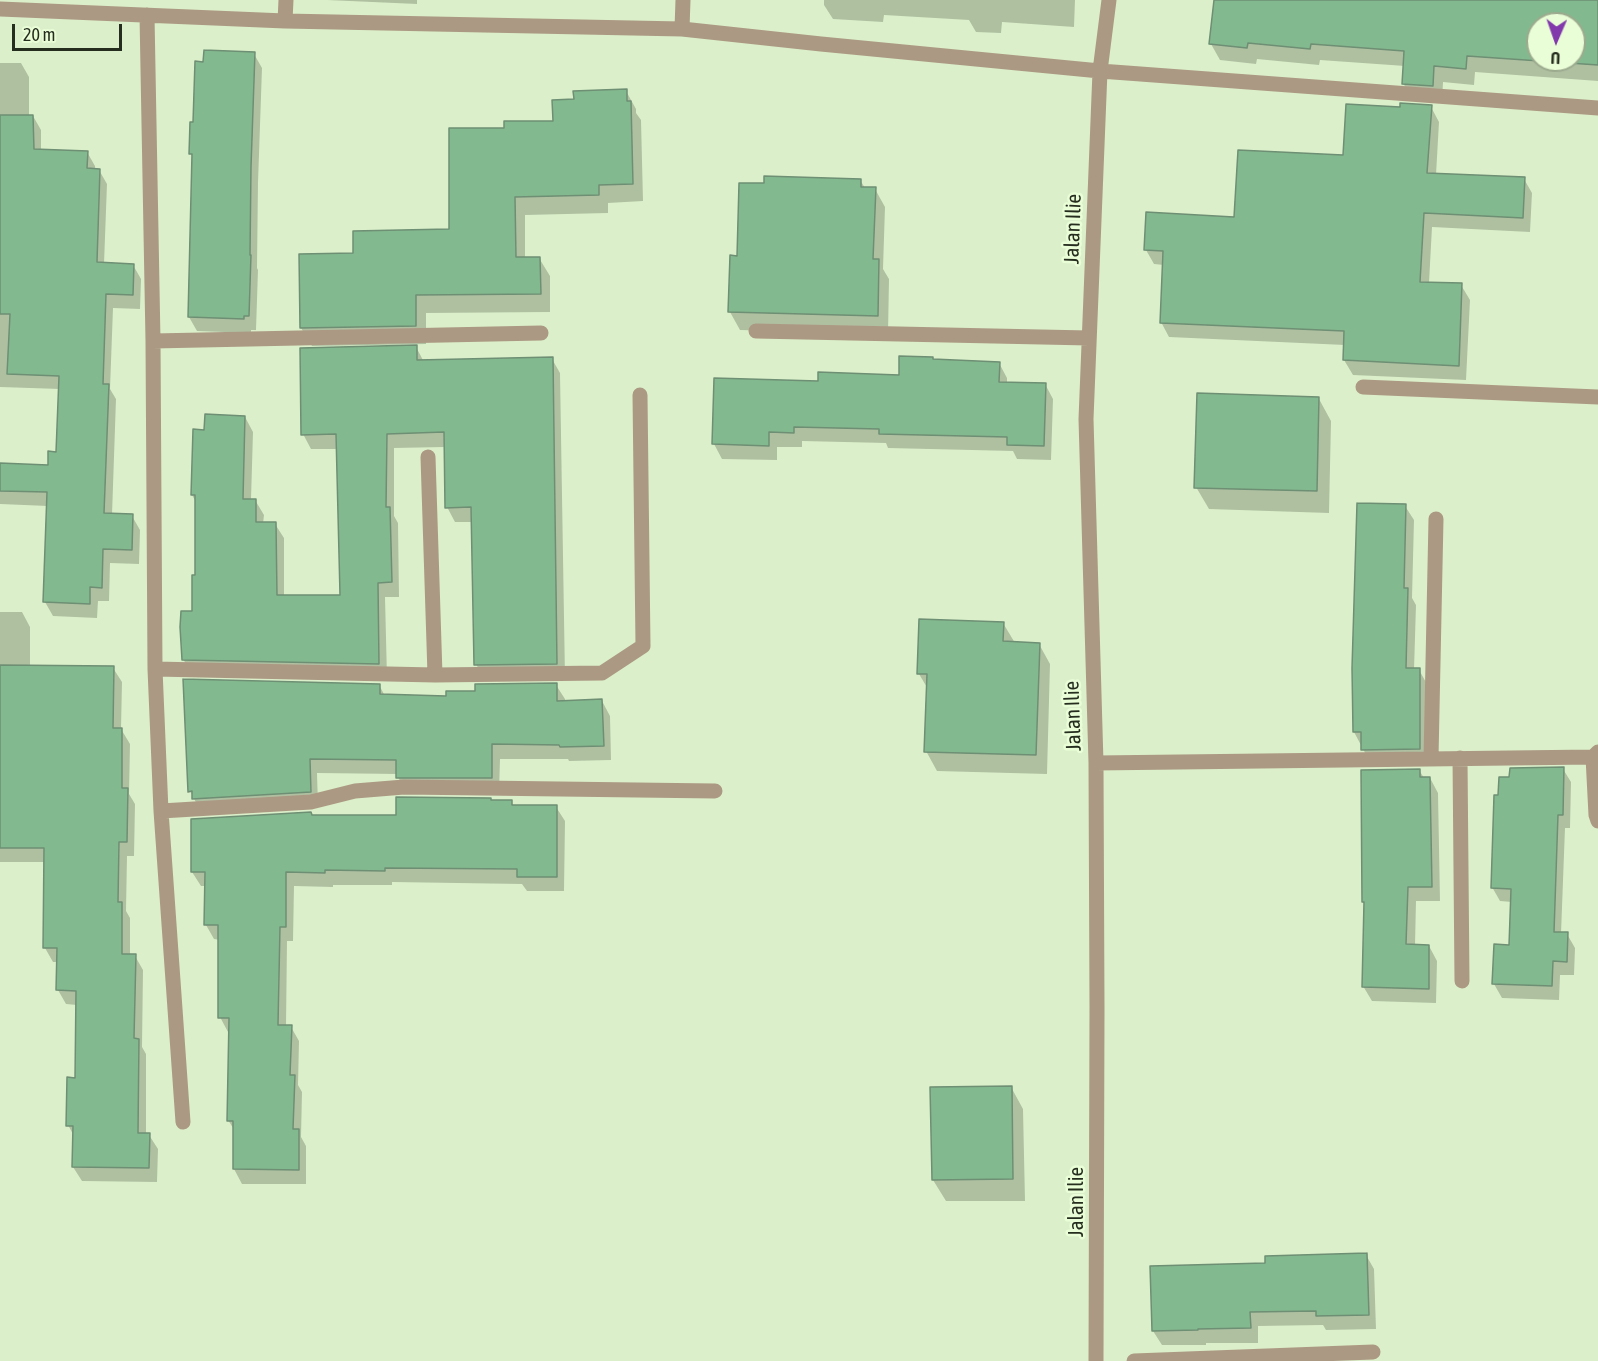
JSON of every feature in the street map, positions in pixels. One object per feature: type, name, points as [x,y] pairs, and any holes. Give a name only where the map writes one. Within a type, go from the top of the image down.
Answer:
[{"type":"street","points":[[285,21],[286,0]]},
{"type":"street","points":[[682,29],[683,0]]},
{"type":"street","name":"Jalan Ilie","points":[[1096,1361],[1096,763],[1086,419],[1100,71],[1109,0]]},
{"type":"street","points":[[0,9],[285,21],[682,29],[832,46],[1100,71],[1598,108]]},
{"type":"street","points":[[147,15],[153,341],[155,669],[161,811],[183,1122]]},
{"type":"street","points":[[756,332],[1089,338]]},
{"type":"street","points":[[153,341],[541,333]]},
{"type":"street","points":[[1363,387],[1598,397]]},
{"type":"street","points":[[155,669],[435,675],[602,673],[643,646],[640,394]]},
{"type":"street","points":[[428,457],[435,675]]},
{"type":"street","points":[[1431,758],[1436,519]]},
{"type":"street","points":[[1096,763],[1595,754],[1598,821]]},
{"type":"street","points":[[1460,758],[1462,981]]},
{"type":"street","points":[[161,811],[311,802],[355,791],[404,787],[715,791]]},
{"type":"street","points":[[1134,1361],[1373,1352]]},
{"type":"building","points":[[1214,0],[1598,0],[1598,65],[1586,64],[1586,12],[1526,12],[1526,60],[1467,56],[1466,69],[1434,66],[1433,86],[1402,84],[1404,51],[1311,44],[1310,49],[1248,43],[1247,48],[1209,44]]},
{"type":"building","points":[[204,50],[255,52],[249,316],[244,316],[244,319],[188,317],[192,154],[189,154],[190,122],[193,122],[195,61],[203,62]]},
{"type":"building","points":[[627,89],[627,101],[631,101],[633,184],[599,185],[599,195],[515,197],[516,257],[540,257],[541,294],[416,295],[416,326],[300,328],[299,254],[353,253],[353,231],[449,229],[449,128],[504,128],[504,121],[553,121],[552,100],[574,99],[573,91]]},
{"type":"building","points":[[1400,103],[1432,105],[1427,173],[1525,177],[1523,218],[1424,213],[1420,282],[1462,283],[1459,366],[1343,360],[1344,331],[1160,323],[1163,251],[1144,250],[1146,212],[1234,217],[1238,150],[1343,155],[1346,104],[1400,107]]},
{"type":"building","points":[[0,115],[33,115],[34,149],[88,151],[87,168],[100,169],[97,262],[134,264],[133,295],[106,294],[103,384],[109,384],[104,513],[133,514],[132,550],[103,549],[102,588],[90,587],[90,604],[43,602],[47,492],[0,491],[0,463],[48,465],[48,451],[56,452],[59,376],[7,374],[10,314],[0,314]]},
{"type":"building","points":[[764,176],[861,179],[861,187],[876,187],[873,259],[879,259],[878,316],[728,312],[730,255],[737,256],[739,183],[764,183]]},
{"type":"building","points":[[417,345],[417,360],[553,357],[557,664],[474,665],[471,507],[445,508],[444,432],[387,434],[386,507],[390,507],[392,582],[378,583],[379,664],[182,660],[181,611],[192,611],[192,575],[195,575],[195,495],[191,495],[193,429],[204,430],[205,414],[245,416],[243,499],[256,499],[256,522],[276,522],[277,595],[340,595],[336,434],[301,435],[300,348]]},
{"type":"building","points":[[899,356],[1000,362],[999,382],[1046,383],[1044,446],[1007,445],[1007,437],[879,434],[879,429],[794,427],[794,433],[769,432],[769,446],[712,444],[714,378],[818,381],[818,372],[899,375]]},
{"type":"building","points":[[1197,393],[1319,397],[1317,491],[1194,488]]},
{"type":"building","points":[[1357,503],[1406,504],[1404,588],[1408,588],[1406,668],[1420,668],[1420,749],[1361,750],[1361,732],[1353,732],[1352,668]]},
{"type":"building","points":[[919,619],[1004,622],[1003,641],[1040,643],[1036,755],[924,752],[927,674],[917,674]]},
{"type":"building","points":[[0,665],[114,666],[113,728],[122,728],[122,788],[128,788],[127,842],[119,842],[118,902],[122,902],[122,954],[136,954],[134,1038],[139,1039],[138,1133],[150,1133],[149,1168],[72,1167],[73,1126],[66,1126],[67,1077],[75,1078],[76,991],[56,990],[57,948],[43,948],[44,848],[0,848]]},
{"type":"building","points":[[183,679],[380,684],[380,694],[446,696],[446,691],[475,691],[475,684],[557,683],[557,701],[602,699],[604,746],[492,744],[492,778],[396,778],[396,760],[310,759],[311,792],[192,799],[192,791],[188,792]]},
{"type":"building","points":[[1564,767],[1563,815],[1558,815],[1554,932],[1568,932],[1567,962],[1553,961],[1552,986],[1492,984],[1494,944],[1509,945],[1511,889],[1491,888],[1494,795],[1498,795],[1499,777],[1509,777],[1510,768]]},
{"type":"building","points":[[1420,769],[1420,777],[1430,777],[1432,887],[1408,887],[1406,944],[1429,945],[1429,989],[1362,987],[1364,902],[1362,902],[1361,770]]},
{"type":"building","points":[[396,797],[491,798],[491,800],[512,800],[512,805],[557,805],[557,877],[517,877],[517,869],[385,868],[385,871],[286,872],[286,927],[280,927],[278,1025],[292,1025],[290,1075],[295,1075],[293,1129],[299,1129],[299,1170],[233,1169],[233,1121],[227,1121],[229,1018],[218,1018],[218,925],[204,925],[205,872],[191,872],[191,819],[311,812],[312,815],[396,815]]},
{"type":"building","points":[[1012,1086],[1013,1179],[932,1180],[930,1087]]},
{"type":"building","points":[[1367,1253],[1369,1315],[1316,1316],[1316,1311],[1250,1312],[1251,1328],[1152,1331],[1150,1266],[1265,1263],[1265,1256]]}]
